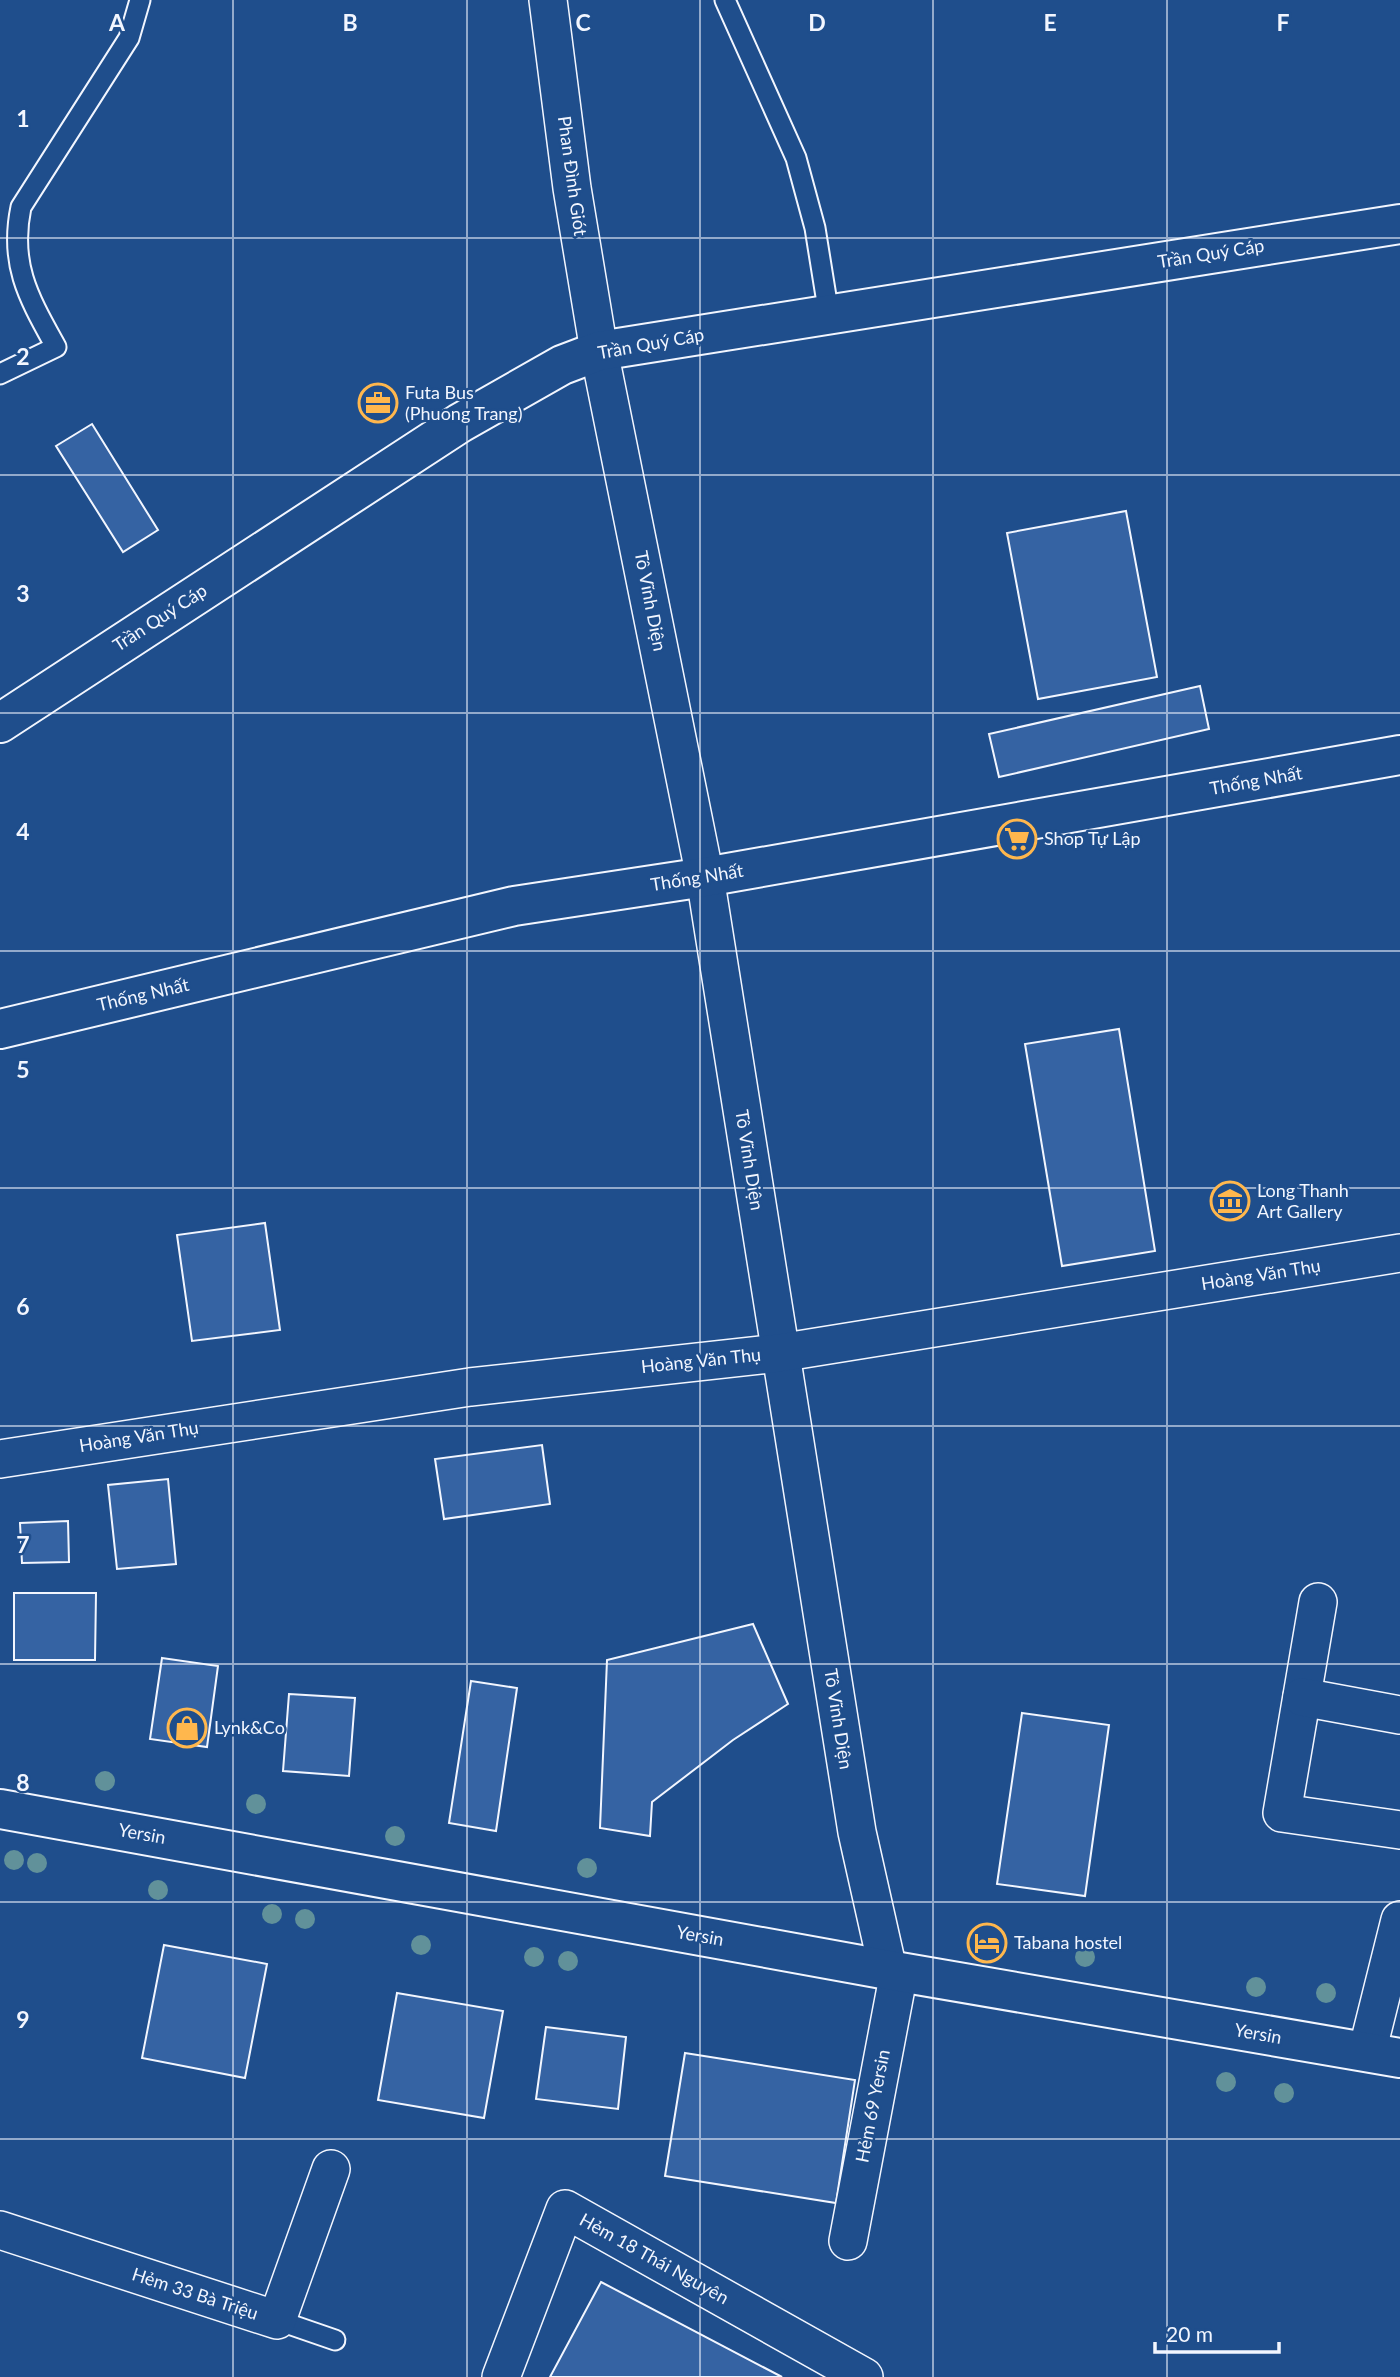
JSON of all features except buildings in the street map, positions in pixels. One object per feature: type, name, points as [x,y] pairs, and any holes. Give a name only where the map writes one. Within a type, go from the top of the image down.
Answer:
[{"type":"street","name":"Phan Đình Giót","points":[[548,0],[572,188],[599,351]]},
{"type":"street","name":"Trần Quý Cáp","points":[[0,723],[460,423],[562,365],[599,351],[1400,224]]},
{"type":"street","name":"Tô Vĩnh Diện","points":[[599,351],[705,877],[857,1832],[894,1971]]},
{"type":"street","name":"Thống Nhất","points":[[0,1029],[514,906],[705,877],[1400,755]]},
{"type":"street","name":"Hoàng Văn Thụ","points":[[0,1459],[470,1387],[779,1353],[1400,1253]]},
{"type":"street","points":[[1318,1602],[1282,1813],[1400,1830]]},
{"type":"street","points":[[1302,1697],[1400,1715]]},
{"type":"street","name":"Yersin","points":[[0,1809],[894,1971],[1383,2055]]},
{"type":"street","points":[[1383,2055],[1400,1920]]},
{"type":"street","name":"Hẻm 69 Yersin","points":[[848,2241],[894,1971]]},
{"type":"street","name":"Hẻm 33 Bà Triệu","points":[[0,2230],[278,2320],[331,2169]]},
{"type":"street","name":"Hẻm 18 Thái Nguyên","points":[[501,2377],[565,2208],[864,2377]]},
{"type":"lane","points":[[0,374],[56,347],[29,297],[18,264],[16,233],[21,207],[129,37],[140,0]]},
{"type":"lane","points":[[725,0],[796,158],[815,228],[829,315]]},
{"type":"lane","points":[[278,2320],[335,2340]]},
{"type":"place","name":"Futa Bus (Phuong Trang)","points":[[378,403]]},
{"type":"place","name":"Shop Tự Lập","points":[[1017,839]]},
{"type":"place","name":"Long Thanh Art Gallery","points":[[1230,1201]]},
{"type":"place","name":"Lynk&Co","points":[[187,1728]]},
{"type":"place","name":"Tabana hostel","points":[[987,1943]]}]
